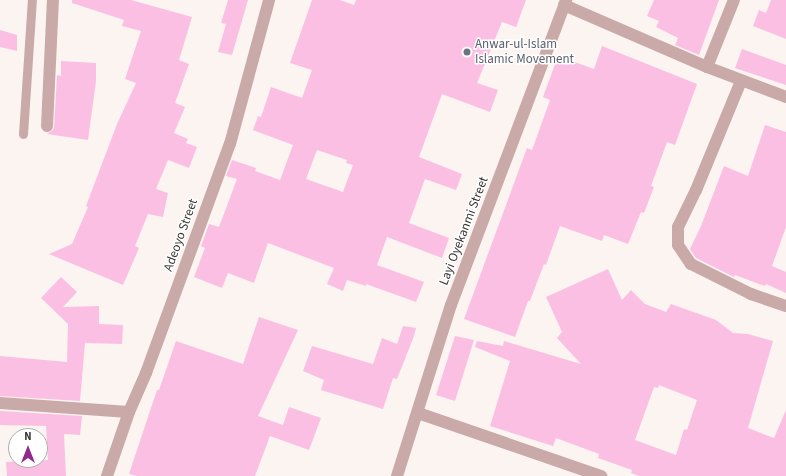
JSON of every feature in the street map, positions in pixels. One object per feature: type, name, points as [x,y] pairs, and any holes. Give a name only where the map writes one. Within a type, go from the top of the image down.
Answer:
[{"type":"street","points":[[47,126],[52,0]]},
{"type":"street","name":"Adeoyo Street","points":[[108,476],[129,412],[146,373],[230,144],[269,0]]},
{"type":"street","points":[[707,67],[734,0]]},
{"type":"street","points":[[565,2],[707,67],[740,81],[786,97]]},
{"type":"street","name":"Layi Oyekanmi Street","points":[[397,476],[451,305],[565,2]]},
{"type":"street","points":[[740,81],[696,190],[678,227],[678,245],[691,264],[751,294],[786,306]]},
{"type":"street","points":[[0,403],[129,412]]},
{"type":"street","points":[[418,413],[601,476]]},
{"type":"lane","points":[[23,134],[32,0]]},
{"type":"building","points":[[72,0],[131,0],[192,17],[179,60],[189,64],[175,103],[185,107],[174,133],[188,139],[186,143],[197,147],[189,168],[168,160],[156,189],[168,193],[163,217],[148,214],[135,246],[139,248],[123,285],[49,254],[72,244],[88,207],[86,206],[117,124],[136,83],[125,79],[141,31],[122,26],[124,20],[72,3]]},
{"type":"building","points":[[228,0],[248,0],[232,55],[218,52],[226,24],[221,23]]},
{"type":"building","points":[[312,0],[340,0],[354,5],[356,0],[526,0],[516,27],[502,22],[477,83],[498,90],[490,112],[442,94],[419,157],[462,174],[456,190],[425,179],[409,223],[449,238],[442,258],[387,237],[377,265],[424,282],[416,302],[366,284],[366,286],[347,280],[343,291],[327,284],[334,268],[268,243],[254,283],[228,273],[222,288],[194,277],[205,248],[201,246],[209,224],[219,227],[237,179],[226,176],[232,160],[256,168],[255,171],[280,180],[293,145],[253,130],[258,116],[261,117],[271,87],[302,98],[312,70],[290,63]],"holes":[[[317,150],[347,160],[346,163],[353,165],[343,192],[306,179]]]},
{"type":"building","points":[[654,0],[719,0],[699,55],[675,45],[678,38],[656,27],[659,21],[647,16]]},
{"type":"building","points":[[771,0],[786,0],[786,39],[753,26],[759,10],[766,13]]},
{"type":"building","points":[[0,30],[17,35],[17,51],[0,47]]},
{"type":"building","points":[[602,46],[697,84],[675,145],[667,142],[651,186],[654,187],[644,213],[641,212],[628,244],[604,235],[602,241],[560,226],[546,265],[544,264],[530,301],[528,301],[515,337],[464,319],[527,148],[532,150],[550,100],[543,97],[558,56],[594,69]]},
{"type":"building","points":[[742,49],[786,65],[786,85],[735,68]]},
{"type":"building","points":[[61,61],[96,63],[96,81],[88,140],[47,134],[53,130],[54,127],[57,75],[61,76]]},
{"type":"building","points":[[765,125],[786,132],[786,227],[772,266],[786,272],[786,293],[766,284],[765,286],[735,275],[734,277],[696,258],[690,249],[701,226],[724,166],[748,176]]},
{"type":"building","points":[[608,269],[622,300],[631,290],[645,304],[666,312],[671,304],[716,320],[733,333],[748,334],[773,341],[748,428],[774,438],[786,410],[786,476],[639,476],[631,473],[632,470],[598,458],[599,454],[556,438],[553,446],[490,426],[510,361],[475,347],[477,341],[503,346],[504,341],[581,364],[557,338],[562,332],[546,297]],"holes":[[[659,385],[697,400],[687,430],[684,429],[676,455],[635,440],[654,387],[658,388]]]},
{"type":"building","points":[[61,277],[77,292],[63,307],[99,306],[99,324],[123,325],[122,344],[85,343],[80,401],[0,396],[0,356],[67,362],[68,324],[41,298]]},
{"type":"building","points":[[259,317],[298,330],[258,416],[283,425],[289,407],[321,418],[309,450],[270,436],[255,476],[137,476],[129,474],[157,390],[159,390],[176,341],[243,364]]},
{"type":"building","points":[[403,326],[416,328],[397,379],[393,378],[383,409],[321,390],[324,380],[303,371],[312,346],[373,364],[382,338],[397,344]]},
{"type":"building","points":[[455,336],[474,340],[455,401],[436,395]]},
{"type":"building","points":[[0,411],[82,416],[80,435],[64,434],[66,476],[7,476],[6,462],[8,462],[8,468],[48,468],[48,428],[46,428],[46,426],[0,425]]},
{"type":"place","name":"Anwar-ul-Islam Islamic Movement","points":[[467,52]]}]
